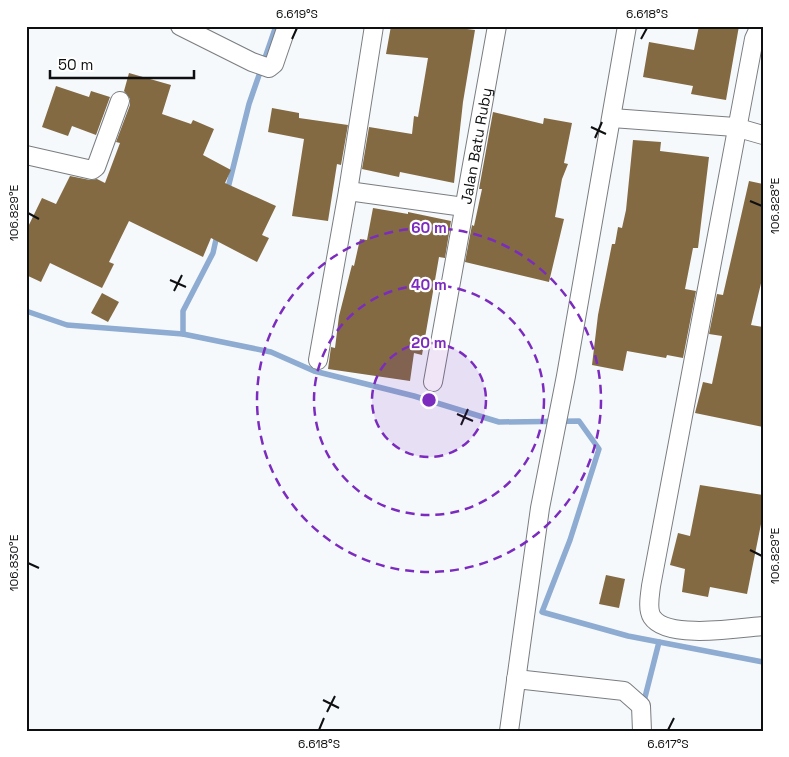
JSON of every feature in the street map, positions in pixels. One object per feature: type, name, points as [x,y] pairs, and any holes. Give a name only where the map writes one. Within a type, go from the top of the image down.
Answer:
[{"type":"street","points":[[180,26],[258,65],[269,68],[274,64],[287,26]]},
{"type":"street","points":[[318,360],[348,191],[374,26]]},
{"type":"street","name":"Jalan Batu Ruby","points":[[432,382],[497,26]]},
{"type":"street","points":[[509,731],[540,508],[566,376],[627,26]]},
{"type":"street","points":[[760,26],[754,39],[735,127],[650,586],[649,606],[652,617],[662,625],[676,629],[692,631],[763,626]]},
{"type":"street","points":[[26,155],[92,170],[96,167],[120,101]]},
{"type":"street","points":[[612,118],[735,127],[763,135]]},
{"type":"street","points":[[348,191],[464,207]]},
{"type":"street","points":[[516,679],[624,691],[640,706],[642,731]]},
{"type":"building","points":[[391,26],[443,26],[475,30],[463,102],[454,183],[400,172],[399,177],[362,169],[369,127],[412,134],[414,116],[418,117],[428,58],[386,54]]},
{"type":"building","points":[[699,26],[739,26],[726,100],[691,94],[693,86],[643,77],[649,42],[694,50]]},
{"type":"building","points":[[129,73],[171,85],[162,114],[191,124],[193,120],[214,129],[203,155],[231,170],[225,183],[276,206],[262,235],[269,238],[257,262],[211,238],[203,257],[129,221],[109,262],[114,264],[102,288],[50,263],[41,282],[26,275],[26,231],[42,198],[56,204],[70,176],[90,180],[97,179],[105,183],[120,143],[116,142],[130,105],[130,99],[124,91]]},
{"type":"building","points":[[56,86],[89,97],[91,91],[110,97],[96,135],[72,126],[68,136],[42,127]]},
{"type":"building","points":[[272,108],[299,113],[299,118],[348,125],[341,165],[337,164],[328,221],[292,216],[304,139],[268,132]]},
{"type":"building","points":[[493,112],[543,124],[544,118],[572,123],[564,163],[568,164],[562,179],[555,217],[564,219],[549,282],[465,262],[472,225],[474,226],[482,189],[479,189]]},
{"type":"building","points":[[633,140],[661,142],[660,151],[709,157],[698,248],[693,248],[685,289],[696,291],[683,358],[667,355],[666,358],[627,351],[623,371],[592,365],[598,315],[612,244],[615,244],[618,227],[622,228],[626,210]]},
{"type":"building","points":[[749,181],[763,184],[763,275],[751,325],[763,327],[763,427],[695,413],[703,382],[712,384],[722,336],[709,334],[717,294],[723,295]]},
{"type":"building","points":[[373,208],[408,214],[408,212],[451,221],[445,258],[439,257],[422,355],[414,353],[410,381],[328,369],[331,347],[335,348],[339,316],[352,265],[354,266],[360,239],[367,240]]},
{"type":"building","points":[[102,293],[119,302],[108,322],[91,313]]},
{"type":"building","points":[[700,485],[763,495],[763,514],[747,594],[710,587],[708,597],[682,592],[685,569],[670,565],[678,533],[690,536]]},
{"type":"building","points":[[606,575],[625,579],[619,608],[599,604]]},
{"type":"waterway","points":[[227,192],[249,104],[276,26]]},
{"type":"waterway","points":[[26,311],[67,325],[183,334],[183,311],[213,253],[217,235]]},
{"type":"waterway","points":[[183,334],[271,352],[314,371],[414,396],[499,422],[579,421],[599,449],[570,540],[542,612],[628,636],[763,662]]},
{"type":"waterway","points":[[643,705],[659,642]]}]
